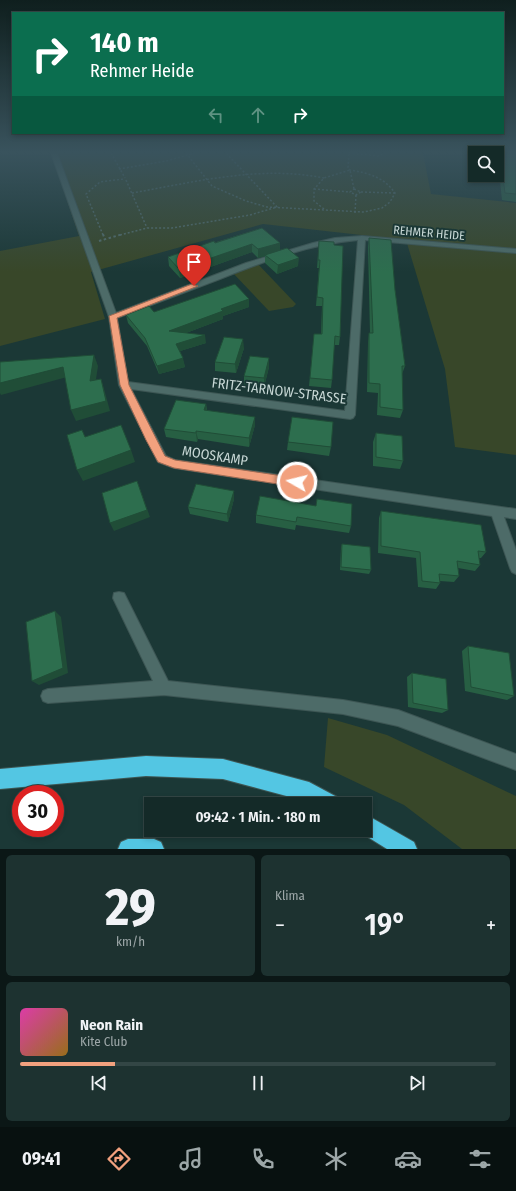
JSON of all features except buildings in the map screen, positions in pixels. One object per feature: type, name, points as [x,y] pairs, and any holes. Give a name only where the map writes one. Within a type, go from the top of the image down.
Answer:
[{"type":"highway","points":[[0,779],[146,766],[223,769],[309,792],[318,797]]},
{"type":"highway","points":[[372,828],[407,849]]},
{"type":"highway","points":[[128,849],[154,849]]},
{"type":"street","name":"MOOSKAMP","points":[[68,193],[113,316],[124,385],[162,459],[174,464],[497,513],[516,514]]},
{"type":"street","name":"REHMER HEIDE","points":[[113,316],[249,265],[315,244],[362,238],[516,251]]},
{"type":"street","name":"FRITZ-TARNOW-STRASSE","points":[[124,385],[350,415],[362,238]]},
{"type":"street","points":[[497,513],[516,568]]},
{"type":"street","points":[[119,598],[164,688]]},
{"type":"street","points":[[48,696],[164,688],[343,707],[398,718],[516,762]]},
{"type":"path","points":[[88,193],[86,194],[105,240]]},
{"type":"path","points":[[132,193],[147,228]]},
{"type":"path","points":[[226,193],[246,201],[267,207],[355,213],[369,212],[380,209],[392,201],[395,193],[382,193]]},
{"type":"path","points":[[263,193],[276,207]]},
{"type":"path","points":[[314,193],[314,201],[324,210]]},
{"type":"path","points":[[352,193],[356,194],[359,193]]},
{"type":"path","points":[[355,213],[356,194]]},
{"type":"path","points":[[87,245],[147,228],[172,228],[250,216],[276,207]]},
{"type":"green space","points":[[64,193],[431,193],[431,194],[516,203],[516,455],[455,447],[445,369],[406,240],[263,224],[91,272],[105,319],[0,346],[0,251],[79,236]]},
{"type":"green space","points":[[257,263],[296,304],[293,307],[269,311],[232,272]]},
{"type":"green space","points":[[328,718],[387,735],[516,796],[516,849],[462,849],[404,805],[324,767]]},
{"type":"route","points":[[194,286],[113,316],[124,385],[151,440],[162,459],[174,464],[297,482]]}]
